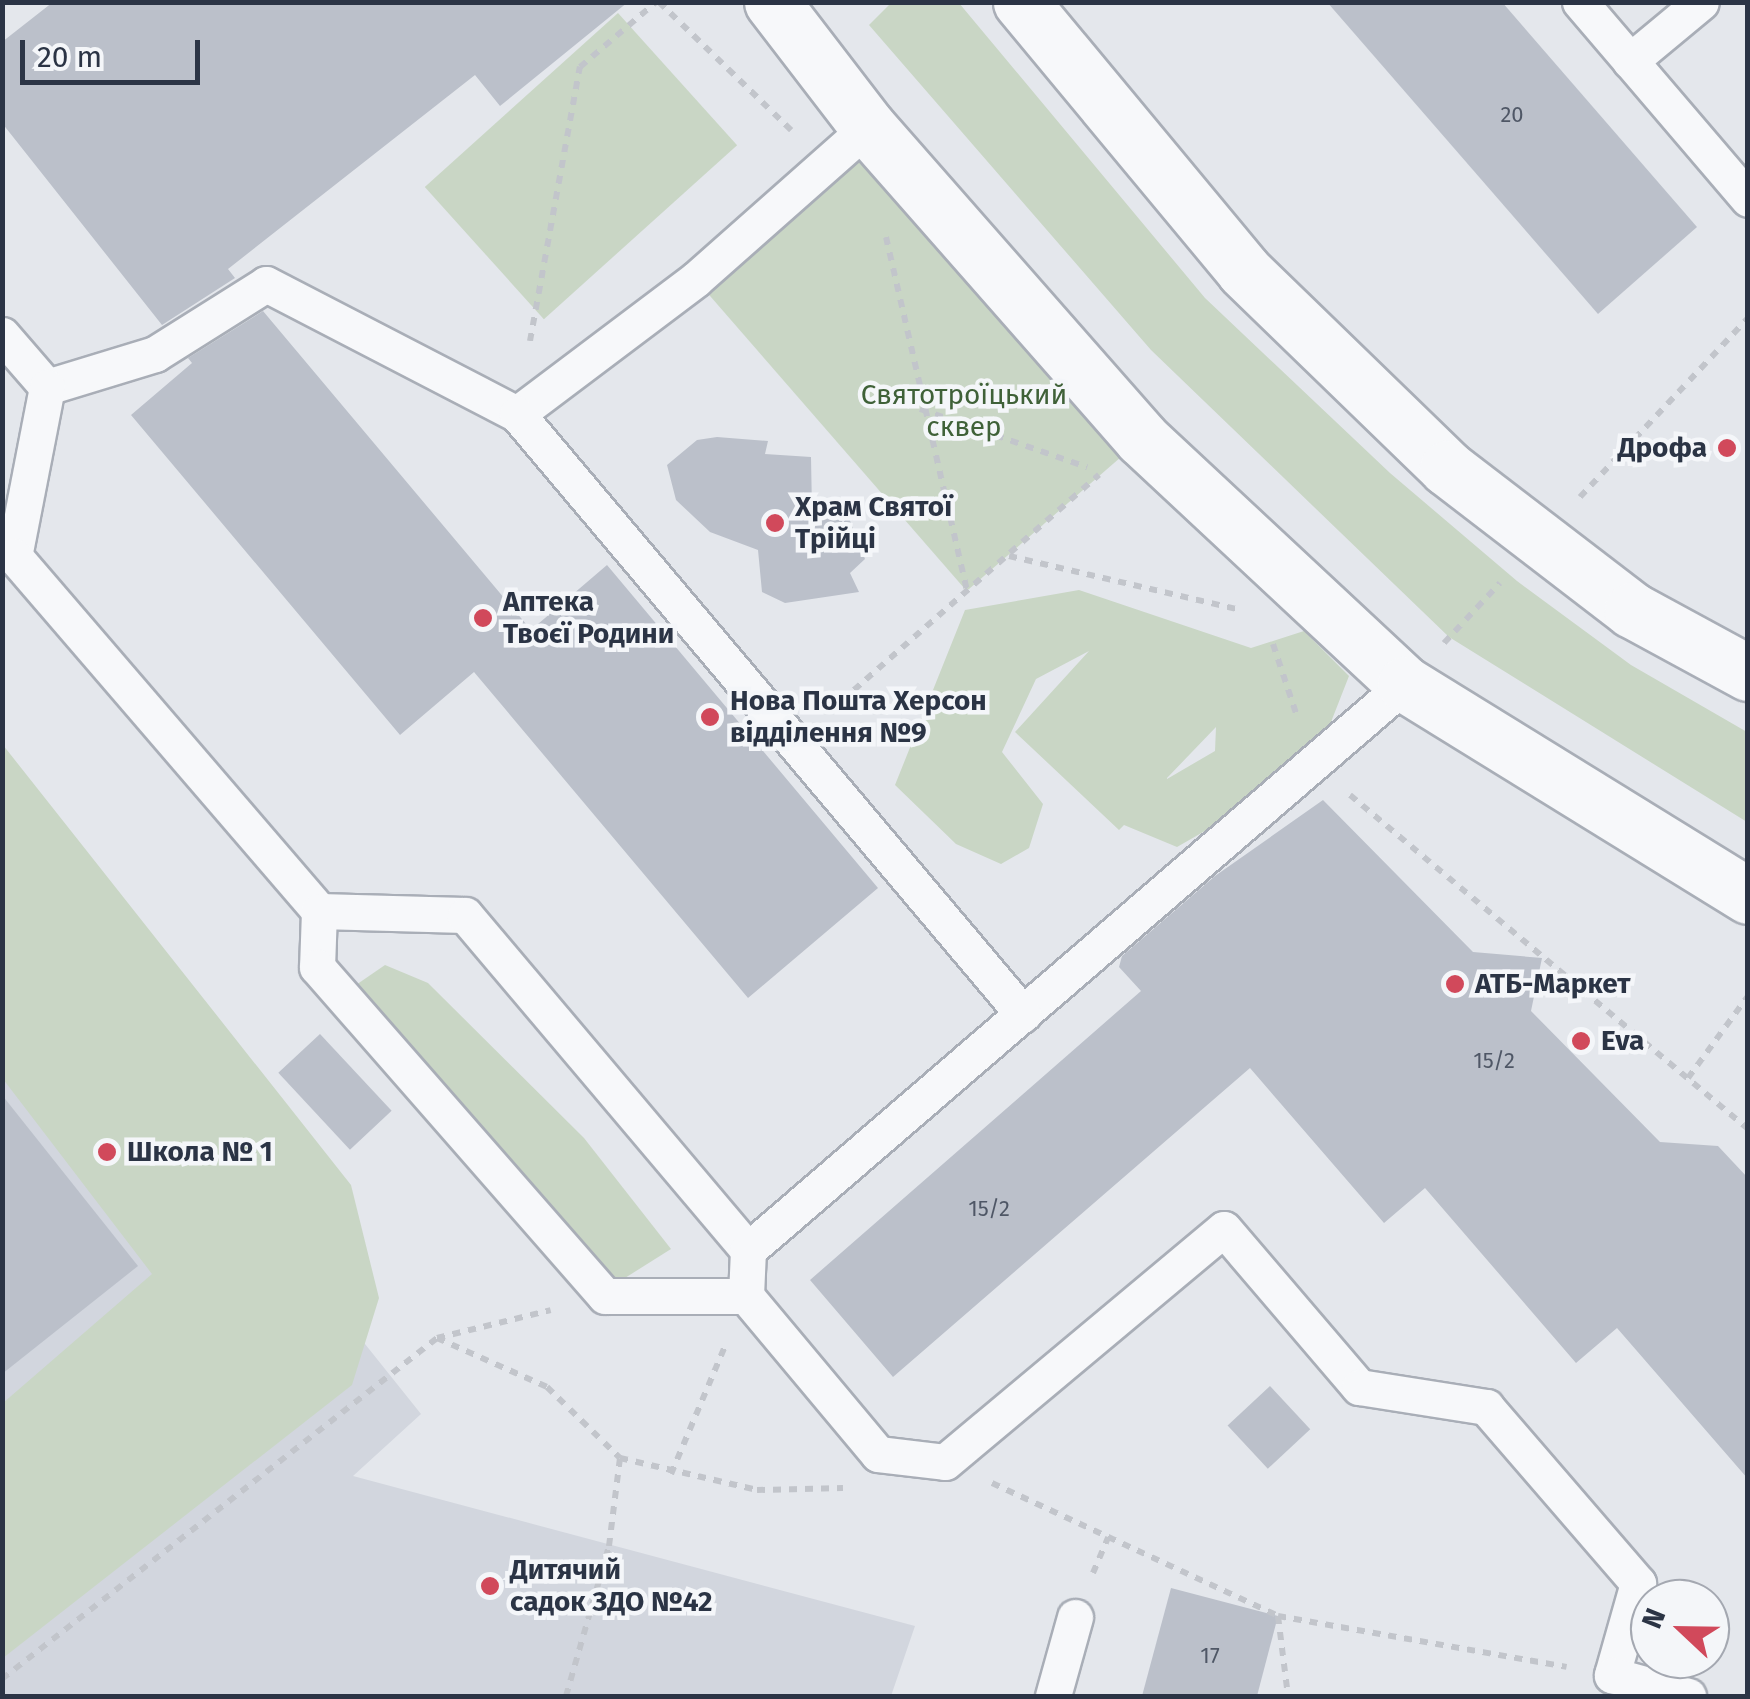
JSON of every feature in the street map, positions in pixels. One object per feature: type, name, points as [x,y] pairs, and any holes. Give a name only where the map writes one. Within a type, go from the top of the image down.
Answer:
[{"type":"street","points":[[772,2],[1122,456],[1405,684],[1748,896]]},
{"type":"street","points":[[1021,2],[1244,271],[1448,468],[1632,610],[1748,673]]},
{"type":"lane","points":[[1580,2],[1748,199]]},
{"type":"lane","points":[[1630,61],[1701,2]]},
{"type":"lane","points":[[517,414],[696,279],[868,127]]},
{"type":"lane","points":[[47,388],[154,354],[266,284],[517,414],[1023,1014]]},
{"type":"lane","points":[[2,335],[47,388]]},
{"type":"lane","points":[[47,388],[14,556],[319,912],[317,967],[605,1296],[746,1296]]},
{"type":"lane","points":[[748,1250],[1405,684]]},
{"type":"lane","points":[[319,912],[464,915],[748,1250],[746,1296],[878,1454],[946,1462],[1224,1229],[1359,1387],[1486,1407],[1638,1583],[1612,1675],[1688,1696]]},
{"type":"lane","points":[[1053,1696],[1075,1618]]},
{"type":"path","points":[[517,414],[580,66],[658,2],[828,163]]},
{"type":"path","points":[[884,226],[920,410],[967,590]]},
{"type":"path","points":[[920,410],[1122,456]]},
{"type":"path","points":[[794,742],[1122,456]]},
{"type":"path","points":[[1008,556],[1246,611]]},
{"type":"path","points":[[1313,764],[1748,1129]]},
{"type":"path","points":[[1688,1078],[1748,996]]},
{"type":"path","points":[[2,1679],[438,1338],[605,1296]]},
{"type":"path","points":[[671,1474],[746,1296]]},
{"type":"path","points":[[438,1338],[547,1386],[620,1458],[671,1474],[757,1490],[855,1488]]},
{"type":"path","points":[[566,1696],[609,1546],[620,1458]]},
{"type":"path","points":[[946,1462],[1278,1616],[1612,1675]]},
{"type":"path","points":[[1278,1616],[1288,1696]]},
{"type":"shaded area","name":"Школа № 1","points":[[2,890],[421,1414],[353,1476],[915,1626],[891,1696],[3,1696]]},
{"type":"green space","points":[[892,2],[959,3],[1205,298],[1390,473],[1517,581],[1631,665],[1747,732],[1747,822],[1449,637],[1151,350],[869,25]]},
{"type":"green space","points":[[618,13],[737,145],[544,319],[425,187]]},
{"type":"green space","name":"Святотроїцький сквер","points":[[868,127],[1140,440],[967,591],[694,278]]},
{"type":"green space","points":[[1079,590],[1251,648],[1304,631],[1349,676],[1331,722],[1238,812],[1177,847],[1124,825],[1119,830],[1015,732],[1089,651],[1036,679],[1002,752],[1043,804],[1029,848],[1001,864],[956,844],[895,785],[965,610]],"holes":[[[1216,727],[1215,751],[1167,779]]]},
{"type":"green space","name":"Школа № 1","points":[[3,745],[351,1185],[379,1298],[352,1385],[3,1658],[3,1403],[152,1274],[3,1079]]},
{"type":"green space","points":[[385,965],[428,983],[584,1138],[671,1249],[617,1283],[353,987]]},
{"type":"building","points":[[53,2],[628,2],[500,106],[475,75],[228,269],[235,278],[162,325],[2,123],[2,42]]},
{"type":"building","points":[[1327,2],[1502,2],[1697,227],[1598,314]]},
{"type":"building","points":[[263,311],[531,630],[607,565],[878,888],[748,998],[474,672],[400,735],[131,415],[192,363],[188,358]]},
{"type":"building","name":"Храм Святої Трійці","points":[[717,437],[768,441],[765,454],[811,457],[812,510],[847,513],[865,559],[850,573],[859,592],[785,603],[762,592],[758,550],[710,532],[676,500],[667,465],[697,440]]},
{"type":"building","points":[[1323,800],[1473,952],[1542,958],[1531,1011],[1660,1142],[1718,1146],[1748,1178],[1748,1479],[1617,1328],[1576,1363],[1425,1188],[1384,1223],[1250,1068],[893,1377],[810,1280],[1141,991],[1119,967],[1122,956],[1215,876]]},
{"type":"building","points":[[320,1034],[392,1111],[350,1150],[278,1073]]},
{"type":"building","points":[[2,1095],[138,1266],[2,1374]]},
{"type":"building","points":[[1270,1386],[1310,1429],[1268,1469],[1228,1426]]},
{"type":"building","points":[[1171,1588],[1278,1616],[1257,1696],[1142,1696]]},
{"type":"place","name":"Дрофа","points":[[1727,448]]},
{"type":"place","name":"Храм Святої Трійці","points":[[775,523]]},
{"type":"place","name":"Аптека Твоєї Родини","points":[[483,618]]},
{"type":"place","name":"Нова Пошта Херсон відділення №9","points":[[710,717]]},
{"type":"place","name":"АТБ-Маркет","points":[[1455,984]]},
{"type":"place","name":"Eva","points":[[1581,1041]]},
{"type":"place","name":"Школа № 1","points":[[107,1152]]},
{"type":"place","name":"Дитячий садок ЗДО №42","points":[[490,1586]]}]
